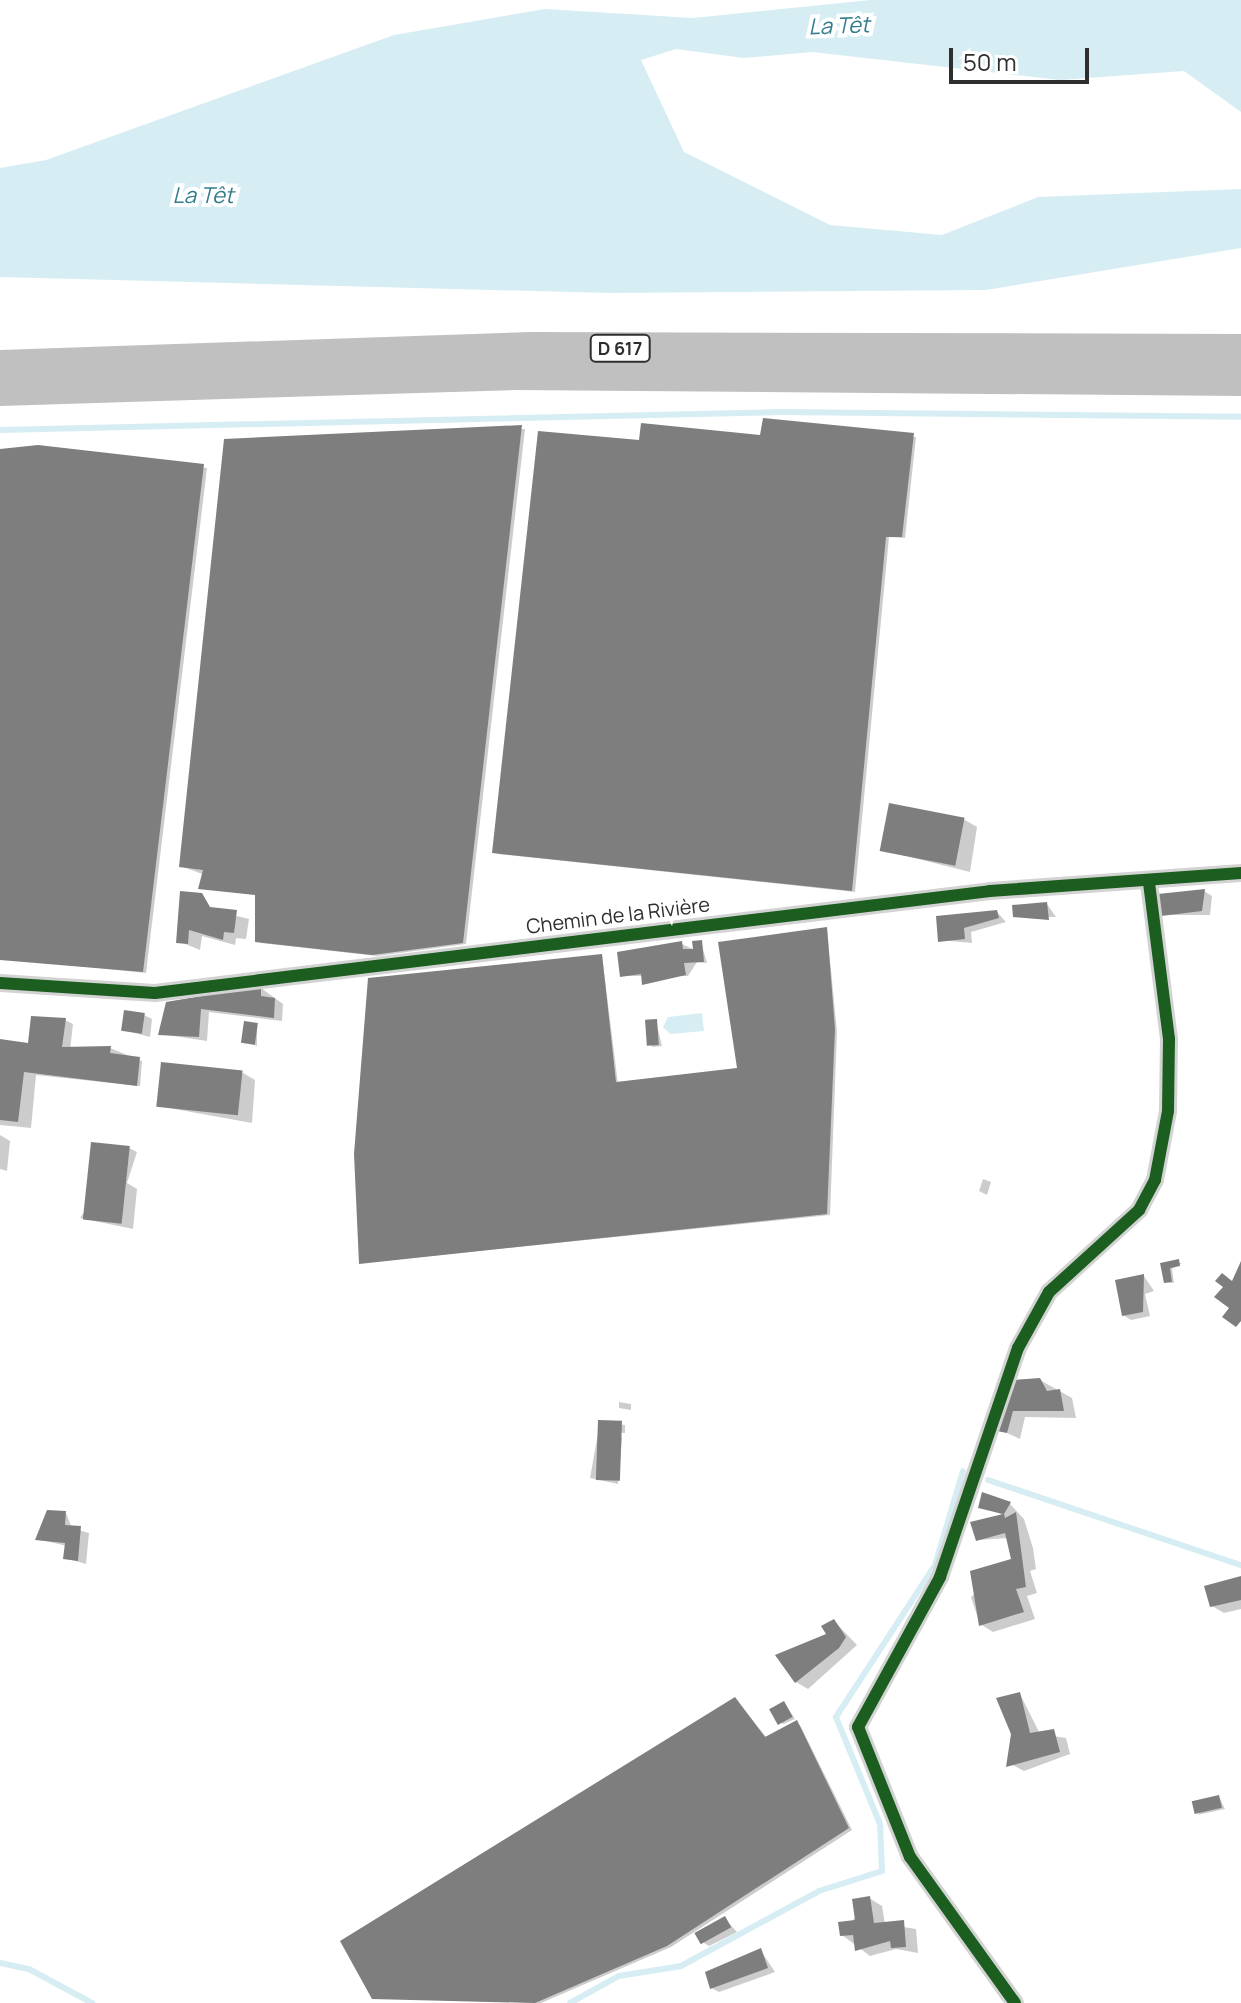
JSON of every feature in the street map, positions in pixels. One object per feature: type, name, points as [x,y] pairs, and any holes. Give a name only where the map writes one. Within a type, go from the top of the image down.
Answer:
[{"type":"highway","name":"D 617","points":[[0,366],[533,348],[1241,350]]},
{"type":"highway","name":"D 617","points":[[0,390],[514,374],[1241,380]]},
{"type":"street","name":"Chemin de la Rivière","points":[[0,983],[121,996],[990,891],[1241,873]]},
{"type":"street","points":[[1015,2003],[910,1857],[858,1727],[940,1577],[1018,1348],[1049,1292],[1139,1210],[1155,1180],[1168,1111],[1169,1039],[1149,882]]},
{"type":"water","name":"La Têt","points":[[870,0],[1241,0],[1241,112],[1184,71],[1060,80],[812,52],[744,58],[676,49],[641,60],[684,152],[830,225],[942,235],[1038,197],[1241,189],[1241,248],[986,290],[609,293],[0,277],[0,168],[46,160],[394,35],[545,9],[693,18]]},
{"type":"water","points":[[702,1013],[704,1031],[670,1034],[663,1027],[668,1017]]},
{"type":"building","points":[[763,418],[914,433],[902,537],[886,537],[852,891],[492,853],[538,431],[639,440],[641,423],[760,435]]},
{"type":"building","points":[[522,425],[463,943],[372,955],[255,942],[255,895],[198,889],[203,870],[179,867],[224,439]]},
{"type":"building","points":[[38,445],[204,464],[143,972],[0,960],[0,449]]},
{"type":"building","points":[[889,803],[965,818],[955,866],[880,851]]},
{"type":"building","points":[[1205,889],[1202,911],[1161,916],[1158,894]]},
{"type":"building","points":[[180,891],[202,893],[210,907],[237,910],[234,933],[224,932],[223,940],[189,930],[188,944],[176,943]]},
{"type":"building","points":[[1047,902],[1049,920],[1013,917],[1012,905]]},
{"type":"building","points":[[997,910],[999,918],[964,928],[965,939],[938,942],[936,916]]},
{"type":"building","points":[[827,927],[835,1029],[827,1214],[359,1264],[354,1154],[368,978],[602,954],[616,1082],[737,1068],[718,942]]},
{"type":"building","points":[[702,940],[704,962],[684,963],[686,975],[642,985],[641,974],[620,977],[617,952],[682,941],[683,949],[693,949],[692,941]]},
{"type":"building","points":[[261,986],[261,996],[275,998],[274,1018],[201,1009],[199,1037],[158,1035],[166,1002]]},
{"type":"building","points":[[124,1010],[145,1013],[142,1034],[121,1031]]},
{"type":"building","points":[[31,1016],[66,1018],[62,1047],[111,1046],[110,1053],[140,1057],[137,1086],[24,1072],[18,1122],[0,1120],[0,1039],[28,1043]]},
{"type":"building","points":[[657,1019],[659,1045],[647,1046],[645,1020]]},
{"type":"building","points":[[244,1021],[258,1023],[255,1045],[241,1043]]},
{"type":"building","points":[[161,1062],[243,1071],[238,1115],[156,1107]]},
{"type":"building","points":[[91,1142],[130,1146],[122,1224],[83,1220]]},
{"type":"building","points":[[1179,1259],[1180,1266],[1170,1268],[1172,1282],[1164,1283],[1160,1263]]},
{"type":"building","points":[[1241,1261],[1241,1321],[1236,1327],[1222,1317],[1229,1308],[1214,1297],[1223,1287],[1215,1281],[1222,1273],[1232,1281]]},
{"type":"building","points":[[1144,1274],[1143,1312],[1122,1316],[1115,1280]]},
{"type":"building","points":[[1040,1378],[1047,1391],[1060,1389],[1064,1411],[1013,1411],[1007,1433],[997,1431],[1014,1380]]},
{"type":"building","points":[[598,1420],[622,1421],[620,1481],[596,1480]]},
{"type":"building","points":[[982,1492],[1011,1502],[1005,1518],[1016,1512],[1026,1587],[1016,1589],[1024,1612],[979,1626],[970,1571],[1011,1559],[1005,1533],[976,1541],[970,1522],[1003,1514],[978,1508]]},
{"type":"building","points":[[47,1510],[66,1511],[65,1525],[81,1526],[78,1561],[63,1559],[65,1543],[35,1540]]},
{"type":"building","points":[[1241,1576],[1241,1600],[1210,1607],[1204,1586]]},
{"type":"building","points":[[834,1619],[846,1637],[839,1648],[795,1683],[775,1655],[826,1634],[821,1626]]},
{"type":"building","points":[[1020,1692],[1030,1733],[1054,1729],[1060,1752],[1006,1767],[1011,1734],[996,1698]]},
{"type":"building","points":[[735,1697],[765,1737],[797,1720],[849,1828],[667,1946],[535,2003],[372,1999],[340,1941]]},
{"type":"building","points":[[784,1701],[793,1717],[778,1725],[769,1709]]},
{"type":"building","points":[[1219,1795],[1222,1808],[1195,1814],[1192,1801]]},
{"type":"building","points":[[870,1896],[874,1923],[904,1920],[906,1947],[891,1948],[890,1941],[855,1951],[853,1935],[840,1936],[838,1922],[855,1920],[852,1899]]},
{"type":"building","points":[[725,1916],[731,1927],[701,1944],[694,1933]]},
{"type":"building","points":[[761,1948],[768,1968],[710,1989],[705,1972]]},
{"type":"waterway","points":[[0,430],[782,412],[1241,417]]},
{"type":"waterway","points":[[570,2003],[619,1976],[681,1966],[819,1891],[882,1871],[880,1824],[836,1717],[935,1565],[963,1471]]},
{"type":"waterway","points":[[988,1480],[1241,1565]]},
{"type":"waterway","points":[[0,1963],[29,1969],[92,2003]]},
{"type":"cycle path","points":[[0,983],[155,993],[990,891],[1241,873]]},
{"type":"cycle path","points":[[1015,2003],[910,1857],[858,1727],[940,1577],[1018,1348],[1049,1292],[1139,1210],[1155,1180],[1168,1111],[1169,1039],[1149,882]]}]
